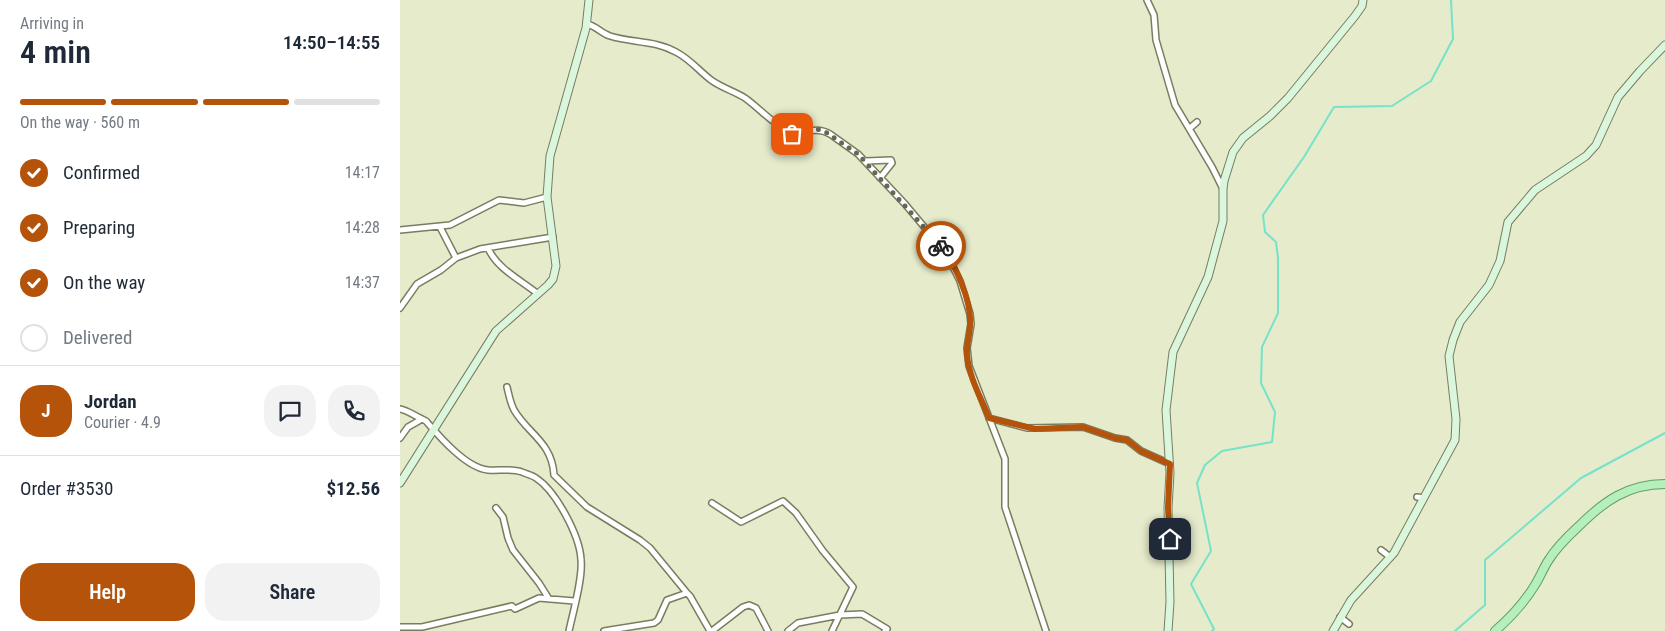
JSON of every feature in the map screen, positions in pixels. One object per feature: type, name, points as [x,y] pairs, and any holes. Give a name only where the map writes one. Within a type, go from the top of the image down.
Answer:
[{"type":"main road","points":[[400,483],[496,331],[550,283],[555,275],[556,266],[547,197],[550,153],[587,24],[589,0]]},
{"type":"main road","points":[[1168,631],[1170,603],[1168,508],[1170,464],[1166,410],[1173,352],[1208,277],[1223,221],[1223,189],[1230,160],[1238,144],[1252,129],[1270,116],[1288,98],[1356,16],[1363,0]]},
{"type":"main road","points":[[1333,631],[1351,600],[1400,544],[1420,497],[1454,440],[1456,424],[1450,356],[1453,340],[1460,322],[1489,285],[1500,261],[1508,222],[1535,190],[1586,156],[1596,145],[1618,97],[1665,45]]},
{"type":"main road","points":[[1495,631],[1514,614],[1534,586],[1548,561],[1564,541],[1604,503],[1638,487],[1665,484]]},
{"type":"street","points":[[1147,0],[1154,15],[1156,40],[1174,102],[1223,189]]},
{"type":"street","points":[[587,24],[608,36],[658,43],[684,57],[719,86],[744,98],[788,132],[792,134],[816,129],[824,131],[848,146],[866,161],[946,253],[960,281],[970,314],[971,324],[967,347],[968,361],[1005,459],[1005,507],[1046,631]]},
{"type":"street","points":[[1190,128],[1197,122]]},
{"type":"street","points":[[866,161],[891,160],[892,163],[880,178]]},
{"type":"street","points":[[400,230],[450,225],[495,201],[505,200],[524,203],[547,197]]},
{"type":"street","points":[[440,227],[456,258]]},
{"type":"street","points":[[400,308],[402,298],[417,284],[441,270],[456,258],[488,248],[553,237]]},
{"type":"street","points":[[488,248],[497,263],[538,294]]},
{"type":"street","points":[[507,387],[515,411],[545,445],[554,466],[554,475],[587,507],[650,548],[690,596],[711,631],[743,607],[749,605],[756,608],[768,631]]},
{"type":"street","points":[[400,409],[426,421],[459,454],[471,463],[487,470],[521,471],[535,477],[550,492],[577,538],[581,560],[580,578],[569,631]]},
{"type":"street","points":[[989,418],[1035,429],[1083,427],[1127,440],[1141,451],[1170,464]]},
{"type":"street","points":[[400,438],[408,427],[422,419]]},
{"type":"street","points":[[712,503],[741,522],[783,501],[796,513],[853,587],[832,631]]},
{"type":"street","points":[[496,508],[503,517],[513,550],[540,583],[549,599]]},
{"type":"street","points":[[1381,550],[1390,557]]},
{"type":"street","points":[[604,631],[654,623],[658,620],[667,600],[687,594]]},
{"type":"street","points":[[400,627],[422,627],[512,606],[515,608],[539,598],[574,601]]},
{"type":"street","points":[[788,631],[798,623],[840,615],[862,614],[887,629],[885,631]]},
{"type":"street","points":[[1340,617],[1349,624]]},
{"type":"waterway","points":[[1212,631],[1214,629],[1191,584],[1211,551],[1197,483],[1205,465],[1222,451],[1272,442],[1275,412],[1261,383],[1262,347],[1278,313],[1278,258],[1276,242],[1265,232],[1263,215],[1304,157],[1334,107],[1392,106],[1431,81],[1453,39],[1451,0]]},
{"type":"waterway","points":[[1455,631],[1485,605],[1485,560],[1581,478],[1665,433]]},
{"type":"way so far","points":[[792,134],[816,129],[830,134],[848,146],[866,161],[941,246]]},
{"type":"route","points":[[941,246],[965,292],[971,324],[967,356],[973,378],[989,418],[1035,429],[1083,427],[1127,440],[1141,451],[1170,464],[1168,508],[1170,539]]}]
